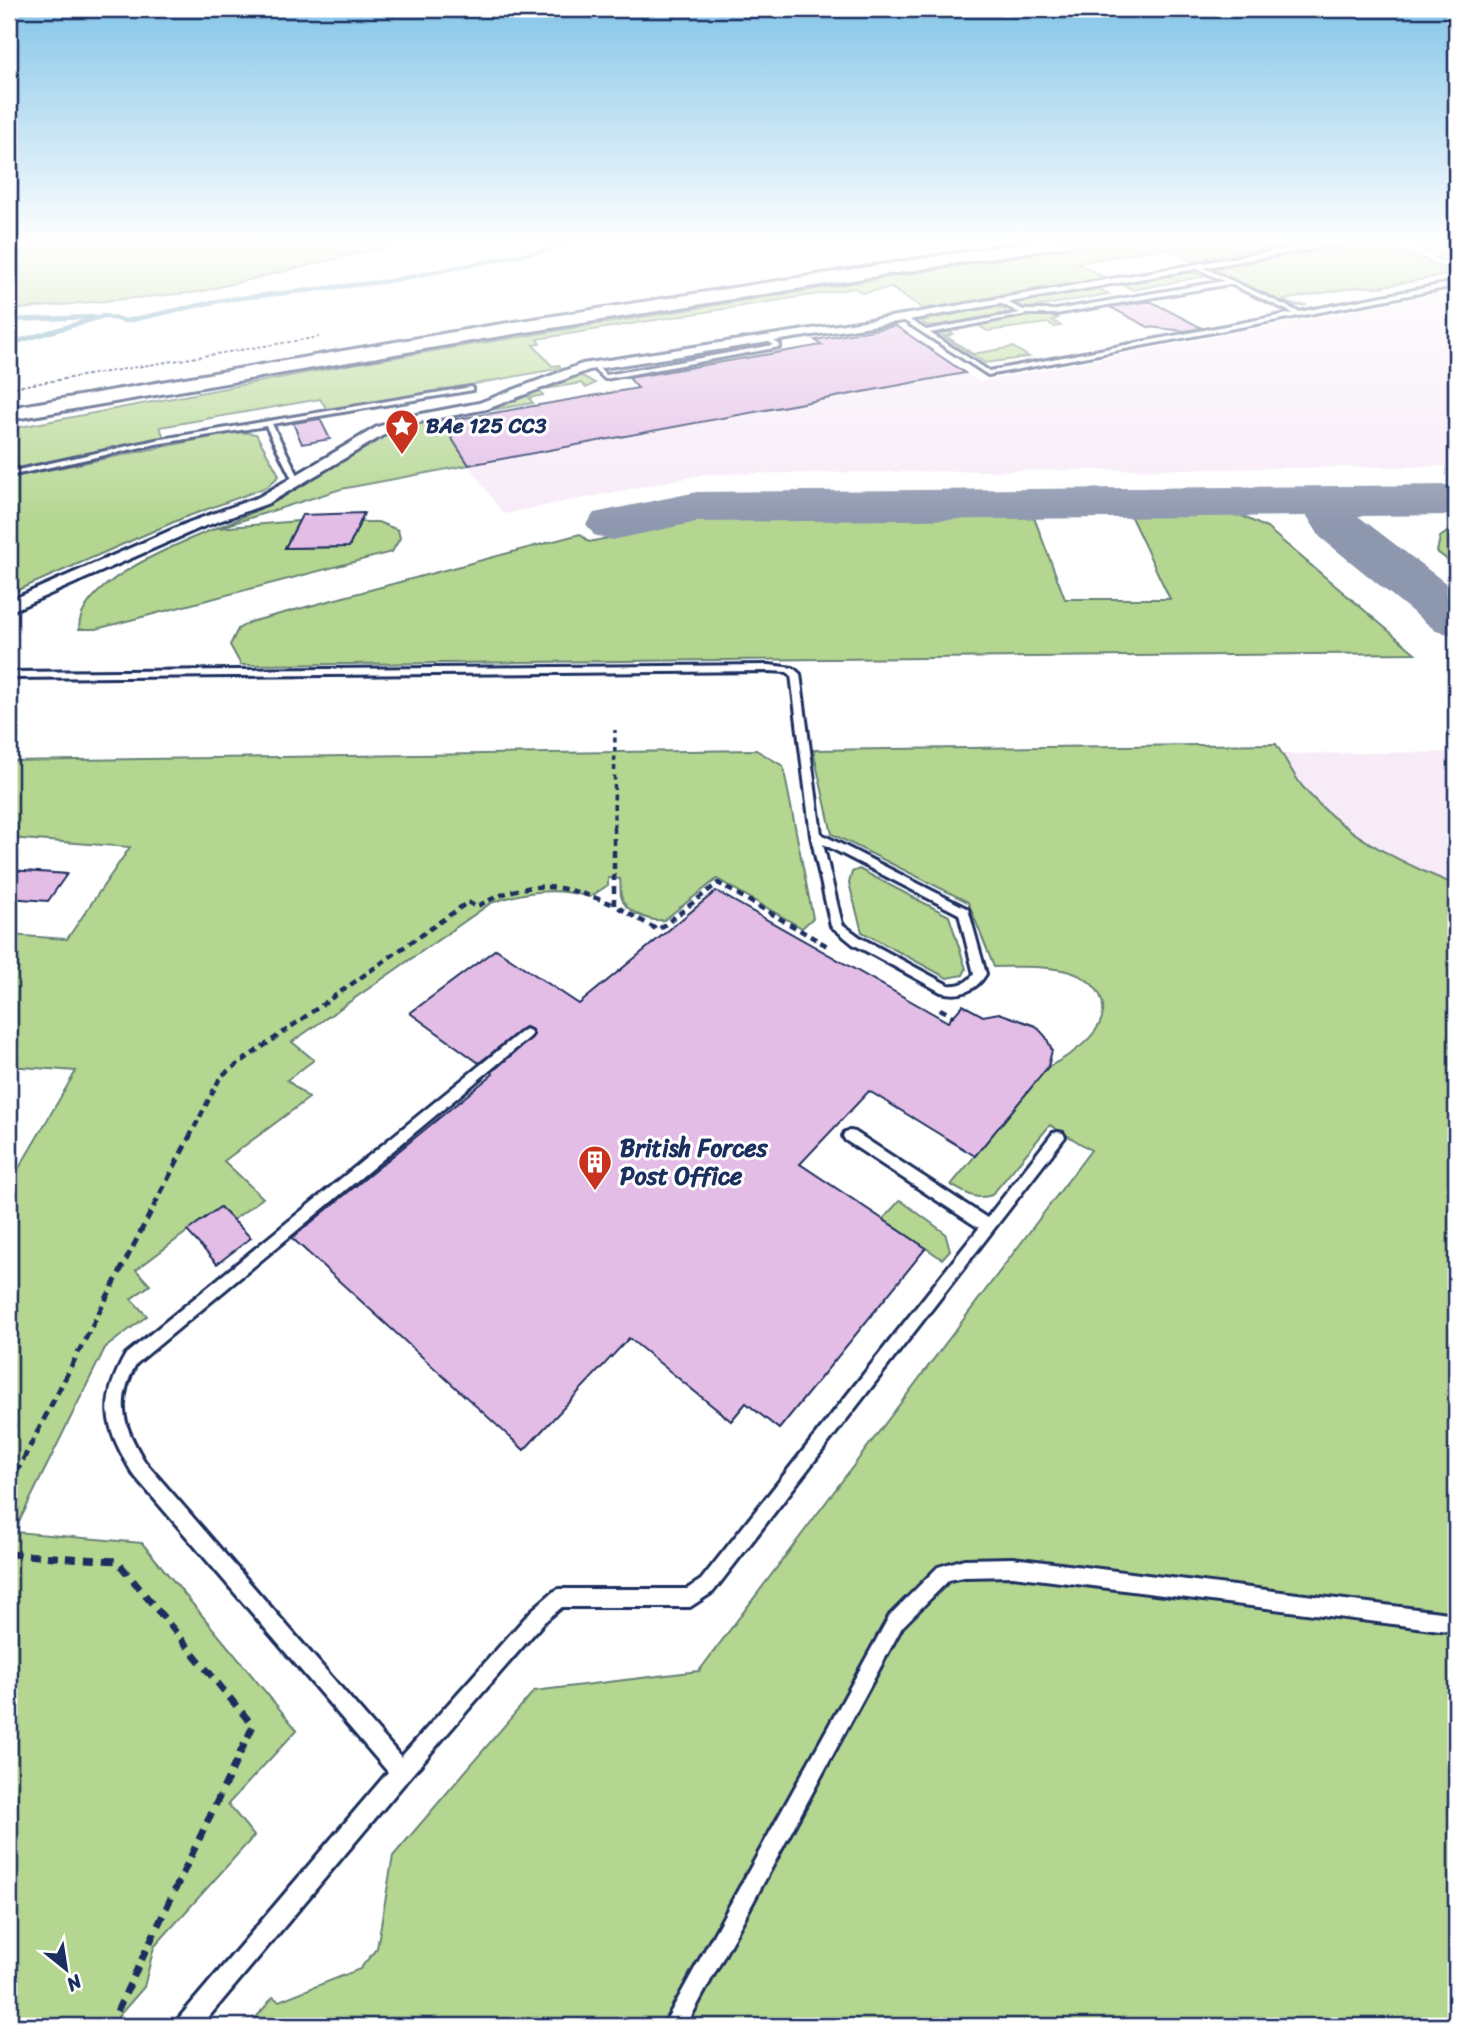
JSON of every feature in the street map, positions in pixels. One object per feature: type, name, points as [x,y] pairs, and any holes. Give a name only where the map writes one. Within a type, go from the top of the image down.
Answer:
[{"type":"highway","points":[[9,400],[392,335]]},
{"type":"highway","points":[[9,414],[474,335]]},
{"type":"street","points":[[9,607],[195,524],[264,500],[382,430],[416,419],[482,406],[594,366],[788,335]]},
{"type":"lane","points":[[930,335],[989,373],[1189,335]]},
{"type":"lane","points":[[9,474],[156,442],[471,389]]},
{"type":"lane","points":[[268,424],[297,481]]},
{"type":"lane","points":[[9,675],[769,668],[790,670],[795,674],[816,836],[837,926],[945,989],[966,988],[975,982],[980,974],[964,912],[816,836]]},
{"type":"lane","points":[[401,1772],[139,1468],[123,1442],[116,1417],[114,1391],[131,1359],[526,1034]]},
{"type":"lane","points":[[850,1136],[988,1226]]},
{"type":"lane","points":[[187,2026],[401,1772],[538,1616],[559,1598],[690,1598],[707,1586],[1058,1137]]},
{"type":"lane","points":[[674,2026],[896,1621],[944,1573],[964,1568],[1013,1567],[1456,1623]]},
{"type":"path","points":[[614,905],[615,730]]},
{"type":"path","points":[[9,1487],[221,1076],[468,902],[476,907],[506,892],[554,884],[576,888],[614,905],[658,930],[718,883],[831,948]]},
{"type":"path","points":[[931,1004],[953,1016]]},
{"type":"path","points":[[9,1554],[117,1561],[253,1726],[110,2026]]},
{"type":"shaded area","points":[[1226,335],[1456,335],[1456,466],[707,474],[503,514],[469,465],[965,373],[979,382]]},
{"type":"shaded area","points":[[1456,752],[1456,885],[1385,852],[1349,829],[1313,798],[1300,783],[1283,754]]},
{"type":"green space","points":[[533,335],[562,335],[537,339],[540,344],[533,345],[552,366],[559,365],[561,368],[327,409],[320,399],[160,427],[164,438],[9,470],[9,429],[353,364]]},
{"type":"green space","points":[[941,335],[950,335],[946,336],[973,354],[1013,347],[1029,357],[985,363]]},
{"type":"green space","points":[[582,376],[595,383],[586,388],[581,383],[539,390],[543,395],[529,398],[533,403],[465,414],[487,409],[572,377]]},
{"type":"green space","points":[[455,416],[457,419],[441,422],[469,465],[341,489],[218,528],[299,521],[285,548],[349,547],[360,522],[378,522],[398,530],[400,538],[392,552],[96,629],[79,629],[85,608],[101,589],[125,572],[184,541],[279,499],[377,438],[405,426]]},
{"type":"green space","points":[[237,432],[256,434],[277,471],[279,476],[267,487],[183,518],[9,594],[9,478]]},
{"type":"green space","points":[[1238,514],[1267,528],[1415,653],[241,665],[230,645],[238,629],[250,622],[580,534],[589,542],[706,518],[1033,515],[1065,599],[1170,599],[1130,515]]},
{"type":"green space","points":[[1456,526],[1456,566],[1437,552],[1440,537]]},
{"type":"green space","points":[[1276,744],[1302,786],[1335,818],[1373,845],[1456,885],[1456,2026],[249,2026],[273,1997],[279,2001],[360,1969],[377,1948],[393,1856],[534,1691],[699,1671],[1091,1150],[1050,1125],[992,1195],[976,1197],[951,1185],[1048,1067],[1080,1047],[1097,1028],[1103,1007],[1100,995],[1088,981],[1070,972],[1042,967],[994,967],[968,902],[832,834],[813,750]]},
{"type":"green space","points":[[756,750],[783,766],[813,918],[802,928],[717,879],[664,920],[645,918],[627,907],[621,896],[620,879],[608,878],[608,885],[590,897],[552,891],[491,903],[292,1042],[314,1060],[287,1080],[309,1098],[224,1161],[263,1198],[233,1220],[220,1207],[136,1270],[150,1285],[131,1299],[147,1316],[105,1348],[14,1532],[142,1543],[297,1730],[228,1804],[254,1836],[154,1947],[144,1987],[110,2026],[9,2026],[9,1185],[76,1071],[9,1066],[9,935],[67,939],[130,847],[9,838],[9,761]]},
{"type":"green space","points":[[859,869],[949,916],[966,969],[963,975],[947,978],[862,932],[849,883],[852,872]]},
{"type":"green space","points":[[900,1200],[945,1233],[950,1250],[942,1259],[883,1219]]},
{"type":"building","points":[[844,335],[909,335],[965,373],[469,465],[441,422],[638,388],[629,378],[822,345],[815,340]]},
{"type":"building","points":[[320,419],[330,439],[302,444],[293,423]]},
{"type":"building","points":[[364,513],[349,547],[285,548],[302,515]]},
{"type":"building","points":[[9,870],[67,874],[48,901],[9,898]]},
{"type":"building","name":"British Forces Post Office","points":[[716,891],[948,1022],[963,1005],[983,1016],[999,1013],[1036,1026],[1046,1037],[1052,1050],[1048,1067],[975,1156],[869,1091],[800,1164],[926,1248],[779,1429],[746,1403],[731,1421],[629,1338],[524,1450],[292,1238],[493,1074],[492,1072],[534,1035],[532,1030],[525,1027],[479,1063],[410,1013],[496,949],[579,1004]]},
{"type":"building","points":[[220,1207],[251,1238],[217,1264],[187,1231]]},
{"type":"waterway","points":[[9,344],[40,335]]},
{"type":"taxiway","points":[[612,524],[697,507],[1456,500]]},
{"type":"taxiway","points":[[1324,502],[1338,526],[1456,619]]},
{"type":"place","name":"BAe 125 CC3","points":[[402,456]]},
{"type":"place","name":"British Forces Post Office","points":[[595,1192]]}]
